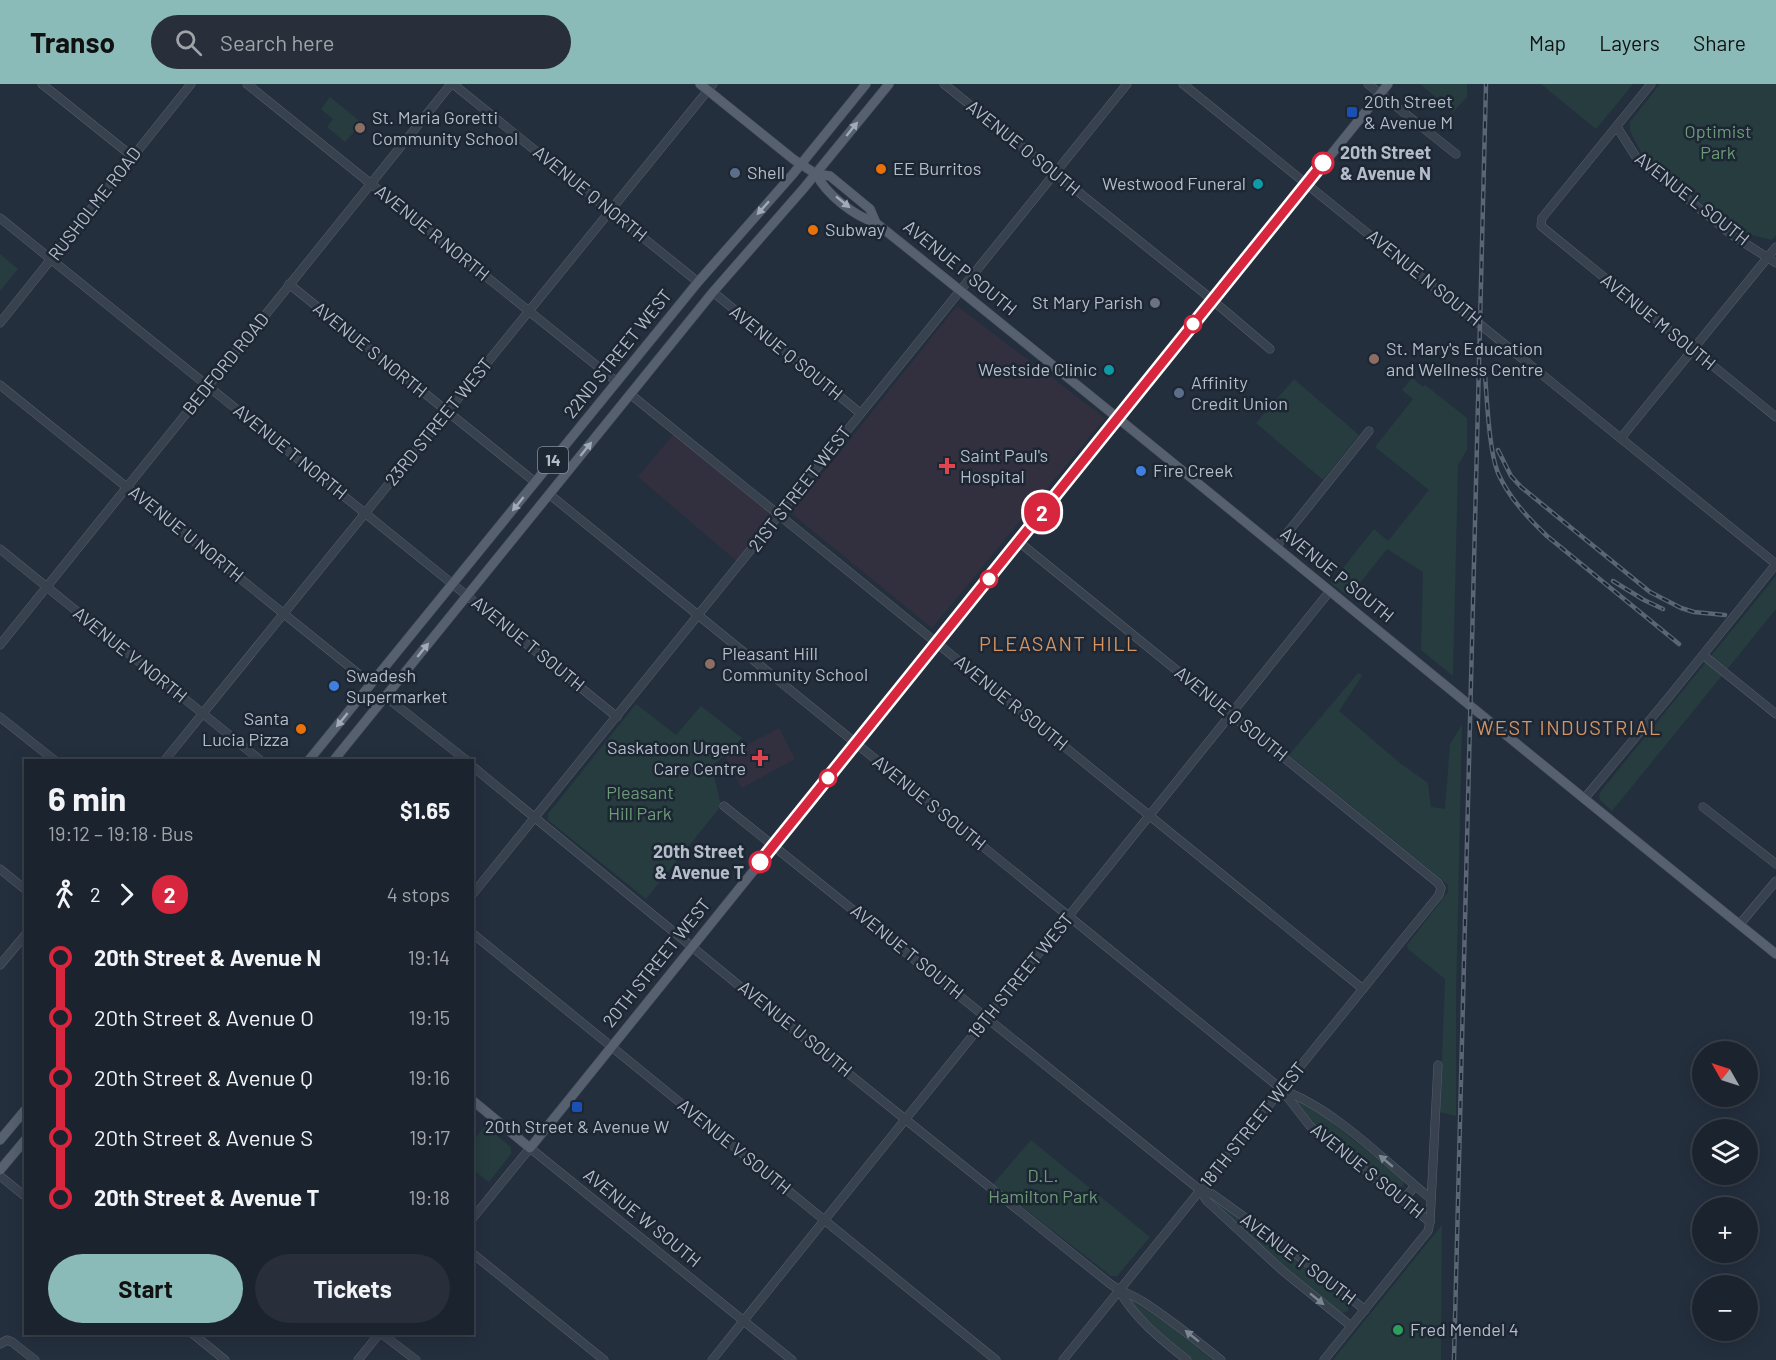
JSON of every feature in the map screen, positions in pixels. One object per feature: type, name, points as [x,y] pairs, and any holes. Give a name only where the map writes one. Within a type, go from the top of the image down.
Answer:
[{"type":"main road","name":"AVENUE P SOUTH","points":[[700,84],[711,87],[801,164],[816,174],[822,186],[863,218],[876,223],[960,289],[1776,954]]},
{"type":"main road","name":"22ND STREET WEST","points":[[310,759],[698,282],[801,164],[866,84]]},
{"type":"main road","name":"22ND STREET WEST","points":[[335,759],[712,292],[816,174],[889,84]]},
{"type":"main road","name":"20TH STREET WEST","points":[[530,1148],[1388,84]]},
{"type":"main road","name":"AVENUE W SOUTH","points":[[474,1102],[530,1148]]},
{"type":"main road","points":[[0,1140],[24,1111]]},
{"type":"main road","points":[[0,1170],[24,1141]]},
{"type":"street","points":[[42,84],[133,157]]},
{"type":"street","name":"RUSHOLME ROAD","points":[[0,324],[191,84]]},
{"type":"street","name":"AVENUE R NORTH","points":[[247,84],[617,382]]},
{"type":"street","name":"BEDFORD ROAD","points":[[0,645],[452,84]]},
{"type":"street","name":"AVENUE Q NORTH","points":[[452,84],[698,282]]},
{"type":"street","name":"AVENUE O SOUTH","points":[[944,84],[1270,349]]},
{"type":"street","name":"21ST STREET WEST","points":[[474,893],[1127,84]]},
{"type":"street","name":"AVENUE N SOUTH","points":[[1183,84],[1776,564]]},
{"type":"street","points":[[1368,84],[1456,154]]},
{"type":"street","points":[[1617,128],[1651,84]]},
{"type":"street","name":"23RD STREET WEST","points":[[166,759],[711,87]]},
{"type":"street","name":"AVENUE M SOUTH","points":[[1617,128],[1542,218],[1541,226],[1776,417]]},
{"type":"street","name":"AVENUE L SOUTH","points":[[1617,128],[1636,157],[1732,235],[1776,263]]},
{"type":"street","name":"AVENUE T NORTH","points":[[0,218],[468,595]]},
{"type":"street","points":[[1621,438],[1776,247]]},
{"type":"street","name":"AVENUE S NORTH","points":[[290,284],[535,483]]},
{"type":"street","name":"AVENUE Q SOUTH","points":[[712,292],[860,413]]},
{"type":"street","name":"AVENUE U NORTH","points":[[0,385],[371,684]]},
{"type":"street","name":"AVENUE R SOUTH","points":[[630,394],[1363,989]]},
{"type":"street","points":[[1276,547],[1369,431]]},
{"type":"street","name":"AVENUE S SOUTH","points":[[549,494],[1282,1090],[1310,1126],[1430,1222]]},
{"type":"street","name":"AVENUE Q SOUTH","points":[[1019,542],[1286,758],[1438,883],[1441,888]]},
{"type":"street","name":"AVENUE V NORTH","points":[[0,549],[259,759]]},
{"type":"street","points":[[1584,799],[1776,564]]},
{"type":"street","name":"19TH STREET WEST","points":[[712,1360],[1329,592]]},
{"type":"street","name":"AVENUE T SOUTH","points":[[468,595],[617,717]]},
{"type":"street","points":[[1703,655],[1776,714]]},
{"type":"street","points":[[386,697],[465,759]]},
{"type":"street","points":[[0,717],[53,759]]},
{"type":"street","name":"AVENUE U SOUTH","points":[[474,768],[1119,1290],[1132,1295],[1173,1322],[1221,1360]]},
{"type":"street","name":"AVENUE T SOUTH","points":[[724,806],[1200,1190],[1207,1200],[1283,1271],[1351,1326]]},
{"type":"street","points":[[1703,807],[1776,864]]},
{"type":"street","points":[[0,869],[24,888]]},
{"type":"street","points":[[1740,924],[1776,881]]},
{"type":"street","name":"18TH STREET WEST","points":[[1063,1360],[1363,989],[1438,895],[1441,888]]},
{"type":"street","name":"AVENUE V SOUTH","points":[[474,935],[996,1360]]},
{"type":"street","points":[[0,965],[24,936]]},
{"type":"street","points":[[1324,1360],[1428,1231],[1438,1065]]},
{"type":"street","name":"AVENUE S SOUTH","points":[[1282,1090],[1296,1095],[1327,1113],[1431,1198]]},
{"type":"street","name":"20TH STREET WEST","points":[[474,1217],[530,1148]]},
{"type":"street","name":"AVENUE W SOUTH","points":[[530,1148],[792,1360]]},
{"type":"street","points":[[0,1176],[24,1195]]},
{"type":"street","points":[[1403,1200],[1415,1186]]},
{"type":"street","name":"AVENUE T SOUTH","points":[[1200,1190],[1212,1194],[1296,1254],[1365,1310]]},
{"type":"street","points":[[474,1255],[604,1360]]},
{"type":"street","name":"AVENUE U SOUTH","points":[[1119,1290],[1126,1303],[1159,1337],[1187,1360]]},
{"type":"street","points":[[194,1335],[225,1360]]},
{"type":"street","points":[[358,1360],[380,1335]]},
{"type":"street","points":[[382,1335],[416,1360]]},
{"type":"street","points":[[3,1342],[12,1342],[35,1360]]},
{"type":"shaded area","name":"Saint Paul's Hospital","points":[[957,306],[1105,418],[932,628],[791,513]]},
{"type":"shaded area","points":[[673,435],[779,515],[740,564],[638,477]]},
{"type":"shaded area","name":"Saskatoon Urgent Care Centre","points":[[779,728],[795,759],[742,788],[725,757]]},
{"type":"green space","points":[[1420,84],[1467,84],[1467,97],[1453,112]]},
{"type":"green space","points":[[1541,84],[1633,84],[1596,129]]},
{"type":"green space","name":"Optimist Park","points":[[1660,84],[1776,84],[1776,235],[1772,240],[1735,231],[1641,152],[1630,131],[1630,122]]},
{"type":"green space","points":[[330,97],[362,123],[345,142],[327,127],[333,119],[321,109]]},
{"type":"green space","points":[[0,254],[18,269],[0,291]]},
{"type":"green space","points":[[1412,378],[1423,387],[1425,385],[1467,418],[1467,450],[1458,465],[1453,676],[1421,650],[1423,572],[1387,549],[1349,597],[1331,583],[1374,529],[1388,541],[1429,490],[1375,447],[1413,399],[1402,390]]},
{"type":"green space","points":[[1294,379],[1359,435],[1323,480],[1256,423]]},
{"type":"green space","points":[[1776,576],[1776,609],[1612,811],[1600,800],[1599,795],[1602,790]]},
{"type":"green space","points":[[1358,673],[1362,676],[1339,711],[1401,764],[1428,783],[1431,807],[1445,809],[1450,744],[1462,725],[1456,997],[1456,1116],[1440,1112],[1445,979],[1408,949],[1407,945],[1448,892],[1448,885],[1289,755]]},
{"type":"green space","name":"Pleasant Hill Park","points":[[636,704],[676,735],[701,706],[742,738],[712,767],[721,806],[646,899],[548,820],[548,814]]},
{"type":"green space","points":[[1297,1100],[1324,1116],[1403,1180],[1402,1188],[1395,1189],[1316,1126],[1296,1103]]},
{"type":"green space","points":[[485,1126],[511,1147],[511,1154],[489,1182],[474,1171],[474,1140]]},
{"type":"green space","name":"D.L. Hamilton Park","points":[[1031,1140],[1150,1237],[1117,1276],[1111,1276],[993,1184]]},
{"type":"green space","points":[[1210,1198],[1292,1257],[1347,1302],[1348,1311],[1340,1312],[1285,1267]]},
{"type":"green space","points":[[1442,1225],[1441,1360],[1333,1360]]},
{"type":"green space","points":[[1131,1300],[1171,1326],[1213,1360],[1193,1360],[1165,1337],[1129,1302]]},
{"type":"railway","points":[[1454,1360],[1486,84]]},
{"type":"railway","points":[[1485,375],[1492,452],[1502,482],[1513,499],[1547,536],[1679,644]]},
{"type":"railway","points":[[1498,450],[1511,476],[1521,487],[1650,592],[1694,612],[1725,615]]},
{"type":"railway","points":[[1613,581],[1663,609]]},
{"type":"bus line","name":"2","points":[[760,862],[1323,163]]},
{"type":"place","name":"20th Street & Avenue M","points":[[1352,112]]},
{"type":"place","name":"St. Maria Goretti Community School","points":[[360,128]]},
{"type":"place","name":"20th Street & Avenue N","points":[[1323,163]]},
{"type":"place","name":"EE Burritos","points":[[881,169]]},
{"type":"place","name":"Shell","points":[[735,173]]},
{"type":"place","name":"Westwood Funeral","points":[[1258,184]]},
{"type":"place","name":"Subway","points":[[813,230]]},
{"type":"place","name":"St Mary Parish","points":[[1155,303]]},
{"type":"place","name":"St. Mary's Education and Wellness Centre","points":[[1374,359]]},
{"type":"place","name":"Westside Clinic","points":[[1109,370]]},
{"type":"place","name":"Affinity Credit Union","points":[[1179,393]]},
{"type":"place","name":"Saint Paul's Hospital","points":[[947,466]]},
{"type":"place","name":"Fire Creek","points":[[1141,471]]},
{"type":"place","name":"Pleasant Hill Community School","points":[[710,664]]},
{"type":"place","name":"Swadesh Supermarket","points":[[334,686]]},
{"type":"place","name":"Santa Lucia Pizza","points":[[301,729]]},
{"type":"place","name":"Saskatoon Urgent Care Centre","points":[[760,758]]},
{"type":"place","name":"20th Street & Avenue T","points":[[760,862]]},
{"type":"place","name":"20th Street & Avenue W","points":[[577,1107]]},
{"type":"place","name":"Fred Mendel 4","points":[[1398,1330]]},
{"type":"district","name":"PLEASANT HILL","points":[[1059,644]]},
{"type":"district","name":"WEST INDUSTRIAL","points":[[1569,728]]}]
